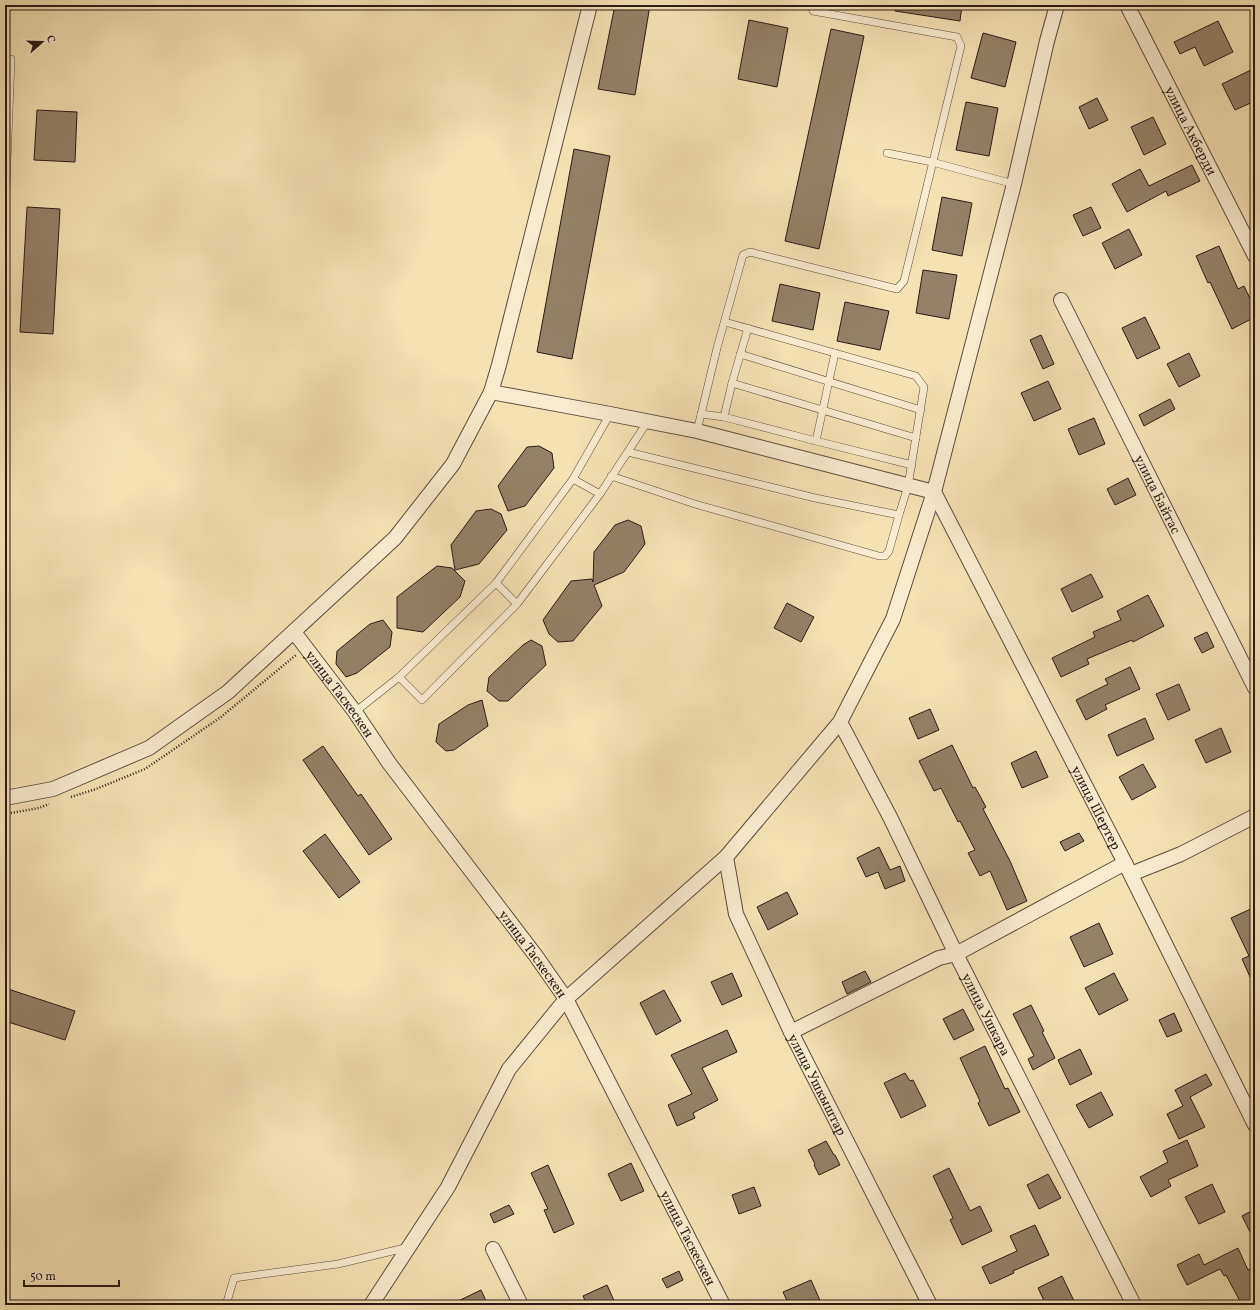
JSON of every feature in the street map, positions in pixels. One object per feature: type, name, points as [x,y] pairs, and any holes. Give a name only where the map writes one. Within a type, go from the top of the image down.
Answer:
[{"type":"street","points":[[5,798],[53,789],[149,748],[228,692],[395,538],[453,464],[491,392],[501,358],[590,5]]},
{"type":"street","points":[[371,1305],[448,1187],[509,1069],[566,999],[726,857],[840,722],[893,619],[934,492],[1014,184],[1047,41],[1057,5]]},
{"type":"street","name":"улица Акберди","points":[[1127,5],[1255,256]]},
{"type":"street","name":"улица Байтас","points":[[1061,300],[1255,688]]},
{"type":"street","points":[[491,392],[697,431],[934,492]]},
{"type":"street","name":"улица Шертер","points":[[934,492],[1128,868],[1255,1124]]},
{"type":"street","name":"улица Таскескен","points":[[294,632],[355,712],[389,763],[536,956],[566,999],[723,1305]]},
{"type":"street","name":"улица Ушкара","points":[[840,722],[890,817],[956,954],[1134,1305]]},
{"type":"street","points":[[791,1032],[939,958],[956,954],[1128,868],[1181,854],[1255,816]]},
{"type":"street","name":"улица Ушкыштар","points":[[726,857],[736,914],[791,1032],[930,1305]]},
{"type":"street","points":[[492,1249],[521,1305]]},
{"type":"lane","points":[[697,431],[743,255],[750,252],[897,289],[904,281],[961,46],[956,37],[812,11],[811,5]]},
{"type":"lane","points":[[5,59],[11,59],[5,213]]},
{"type":"lane","points":[[887,153],[932,162],[1014,184]]},
{"type":"lane","points":[[612,476],[695,504],[879,556],[885,556],[889,551],[908,486],[924,387],[916,376],[725,322]]},
{"type":"lane","points":[[724,417],[748,328]]},
{"type":"lane","points":[[816,442],[835,353]]},
{"type":"lane","points":[[740,354],[921,410]]},
{"type":"lane","points":[[732,383],[916,438]]},
{"type":"lane","points":[[355,712],[399,677],[496,583],[573,479],[610,414]]},
{"type":"lane","points":[[701,414],[724,417],[816,442],[912,465]]},
{"type":"lane","points":[[399,677],[422,700],[517,604],[600,494],[648,422]]},
{"type":"lane","points":[[628,452],[815,498],[899,515]]},
{"type":"lane","points":[[573,479],[600,494]]},
{"type":"lane","points":[[496,583],[517,604]]},
{"type":"lane","points":[[226,1305],[234,1278],[338,1264],[409,1247]]},
{"type":"building","points":[[615,5],[650,5],[635,95],[598,89]]},
{"type":"building","points":[[895,5],[962,5],[960,21],[895,11]]},
{"type":"building","points":[[749,20],[788,28],[777,87],[738,79]]},
{"type":"building","points":[[1218,21],[1233,52],[1204,66],[1195,47],[1180,54],[1174,42]]},
{"type":"building","points":[[831,29],[864,36],[819,249],[785,241]]},
{"type":"building","points":[[983,33],[1016,42],[1005,87],[971,78]]},
{"type":"building","points":[[1251,70],[1255,77],[1255,101],[1235,110],[1222,84]]},
{"type":"building","points":[[1097,98],[1108,120],[1089,129],[1079,107]]},
{"type":"building","points":[[966,102],[998,108],[989,156],[956,150]]},
{"type":"building","points":[[37,110],[77,112],[75,162],[34,160]]},
{"type":"building","points":[[1153,117],[1166,144],[1144,155],[1131,127]]},
{"type":"building","points":[[574,149],[610,156],[572,359],[537,352]]},
{"type":"building","points":[[1192,165],[1200,181],[1168,196],[1166,191],[1127,212],[1112,184],[1140,169],[1149,186]]},
{"type":"building","points":[[942,197],[972,203],[962,256],[932,250]]},
{"type":"building","points":[[27,207],[60,209],[53,334],[20,332]]},
{"type":"building","points":[[1091,207],[1101,228],[1083,236],[1073,215]]},
{"type":"building","points":[[1129,229],[1142,255],[1115,269],[1102,243]]},
{"type":"building","points":[[1219,246],[1238,289],[1244,286],[1255,309],[1255,317],[1232,329],[1196,256]]},
{"type":"building","points":[[923,270],[957,275],[949,319],[916,313]]},
{"type":"building","points":[[780,284],[820,293],[813,330],[772,321]]},
{"type":"building","points":[[845,302],[889,311],[880,350],[837,341]]},
{"type":"building","points":[[1145,317],[1160,348],[1137,359],[1122,328]]},
{"type":"building","points":[[1041,335],[1054,364],[1043,369],[1030,340]]},
{"type":"building","points":[[1189,353],[1200,376],[1179,387],[1167,364]]},
{"type":"building","points":[[1048,381],[1061,409],[1034,421],[1021,393]]},
{"type":"building","points":[[1170,399],[1175,409],[1144,426],[1139,415]]},
{"type":"building","points":[[1094,418],[1105,444],[1079,455],[1068,429]]},
{"type":"building","points":[[539,446],[552,453],[554,468],[525,506],[508,511],[498,486],[527,447]]},
{"type":"building","points":[[1128,478],[1136,495],[1115,505],[1107,489]]},
{"type":"building","points":[[491,509],[501,514],[507,530],[479,564],[455,570],[451,545],[476,511]]},
{"type":"building","points":[[628,520],[641,526],[645,544],[624,572],[594,585],[602,606],[573,641],[558,642],[549,634],[543,620],[571,581],[592,579],[593,582],[594,552],[615,525]]},
{"type":"building","points":[[437,566],[452,568],[465,581],[460,597],[423,632],[397,628],[397,597]]},
{"type":"building","points":[[1091,574],[1103,597],[1072,612],[1061,589]]},
{"type":"building","points":[[1148,595],[1164,626],[1133,642],[1132,640],[1087,659],[1089,664],[1061,677],[1052,658],[1095,637],[1093,632],[1121,620],[1117,611]]},
{"type":"building","points":[[787,603],[814,617],[801,642],[774,628]]},
{"type":"building","points":[[383,620],[392,632],[390,647],[357,673],[346,677],[336,664],[337,651],[370,624]]},
{"type":"building","points":[[1207,632],[1214,647],[1202,653],[1194,638]]},
{"type":"building","points":[[531,640],[542,646],[546,665],[508,701],[499,701],[487,691],[489,677],[523,645]]},
{"type":"building","points":[[1130,667],[1140,689],[1105,705],[1107,709],[1086,720],[1076,700],[1108,684],[1105,679]]},
{"type":"building","points":[[1179,684],[1190,710],[1168,720],[1156,694]]},
{"type":"building","points":[[482,700],[488,726],[454,750],[446,751],[436,742],[439,724],[468,705]]},
{"type":"building","points":[[930,709],[939,730],[918,739],[909,718]]},
{"type":"building","points":[[1145,718],[1154,739],[1117,756],[1108,735]]},
{"type":"building","points":[[1221,728],[1231,752],[1206,763],[1195,740]]},
{"type":"building","points":[[952,745],[973,788],[975,787],[986,807],[983,809],[1010,861],[1027,901],[1007,910],[990,871],[980,876],[968,853],[975,850],[960,821],[958,822],[941,788],[934,791],[919,761]]},
{"type":"building","points":[[323,746],[358,796],[361,794],[392,839],[369,855],[303,760]]},
{"type":"building","points":[[1036,751],[1048,777],[1022,788],[1011,763]]},
{"type":"building","points":[[1143,764],[1156,787],[1132,800],[1119,777]]},
{"type":"building","points":[[1079,833],[1084,841],[1065,851],[1060,842]]},
{"type":"building","points":[[325,834],[360,882],[339,898],[303,851]]},
{"type":"building","points":[[879,847],[890,870],[900,866],[905,881],[885,889],[878,872],[866,877],[857,858]]},
{"type":"building","points":[[787,892],[798,914],[768,930],[757,907]]},
{"type":"building","points":[[1255,907],[1255,988],[1242,959],[1249,956],[1231,918]]},
{"type":"building","points":[[1099,923],[1113,954],[1084,967],[1070,937]]},
{"type":"building","points":[[865,971],[871,982],[847,994],[842,982]]},
{"type":"building","points":[[732,973],[742,996],[722,1005],[711,982]]},
{"type":"building","points":[[1114,973],[1128,1000],[1099,1015],[1085,988]]},
{"type":"building","points":[[5,988],[75,1011],[65,1040],[5,1021]]},
{"type":"building","points":[[664,990],[681,1021],[656,1035],[640,1003]]},
{"type":"building","points":[[1031,1005],[1055,1058],[1033,1070],[1028,1059],[1034,1056],[1013,1014]]},
{"type":"building","points":[[963,1009],[974,1030],[954,1040],[943,1019]]},
{"type":"building","points":[[1174,1013],[1182,1031],[1167,1037],[1159,1020]]},
{"type":"building","points":[[727,1030],[737,1052],[702,1068],[718,1100],[693,1113],[695,1118],[677,1126],[668,1105],[692,1094],[671,1055]]},
{"type":"building","points":[[985,1046],[1005,1089],[1008,1088],[1020,1112],[989,1126],[978,1103],[980,1101],[960,1058]]},
{"type":"building","points":[[1080,1049],[1092,1074],[1070,1085],[1058,1060]]},
{"type":"building","points":[[905,1073],[910,1081],[913,1080],[926,1106],[901,1118],[884,1083]]},
{"type":"building","points":[[1206,1074],[1212,1085],[1190,1097],[1205,1127],[1179,1139],[1167,1114],[1183,1106],[1175,1090]]},
{"type":"building","points":[[1101,1092],[1113,1115],[1089,1128],[1076,1105]]},
{"type":"building","points":[[1187,1140],[1198,1166],[1168,1180],[1171,1186],[1151,1197],[1140,1177],[1168,1162],[1163,1151]]},
{"type":"building","points":[[826,1141],[840,1165],[819,1175],[808,1150]]},
{"type":"building","points":[[631,1163],[644,1191],[621,1201],[608,1174]]},
{"type":"building","points":[[548,1165],[574,1224],[554,1233],[544,1210],[548,1209],[531,1173]]},
{"type":"building","points":[[949,1168],[970,1211],[980,1206],[992,1231],[962,1245],[950,1220],[953,1218],[933,1176]]},
{"type":"building","points":[[1048,1174],[1061,1198],[1039,1209],[1027,1185]]},
{"type":"building","points":[[1212,1184],[1225,1212],[1199,1224],[1185,1197]]},
{"type":"building","points":[[754,1187],[761,1206],[739,1214],[732,1195]]},
{"type":"building","points":[[509,1205],[514,1214],[494,1223],[490,1214]]},
{"type":"building","points":[[1255,1209],[1255,1242],[1242,1216]]},
{"type":"building","points":[[1035,1225],[1049,1255],[1013,1271],[1014,1273],[990,1284],[982,1267],[1017,1251],[1010,1236]]},
{"type":"building","points":[[1238,1248],[1248,1270],[1255,1267],[1255,1305],[1242,1305],[1226,1275],[1224,1276],[1220,1269],[1187,1285],[1177,1265],[1199,1254],[1204,1265]]},
{"type":"building","points":[[679,1271],[683,1280],[667,1288],[662,1279]]},
{"type":"building","points":[[1062,1276],[1076,1305],[1046,1305],[1038,1288]]},
{"type":"building","points":[[811,1280],[822,1305],[789,1305],[783,1292]]},
{"type":"building","points":[[607,1285],[616,1305],[587,1305],[583,1296]]},
{"type":"building","points":[[481,1290],[488,1305],[450,1305]]}]
